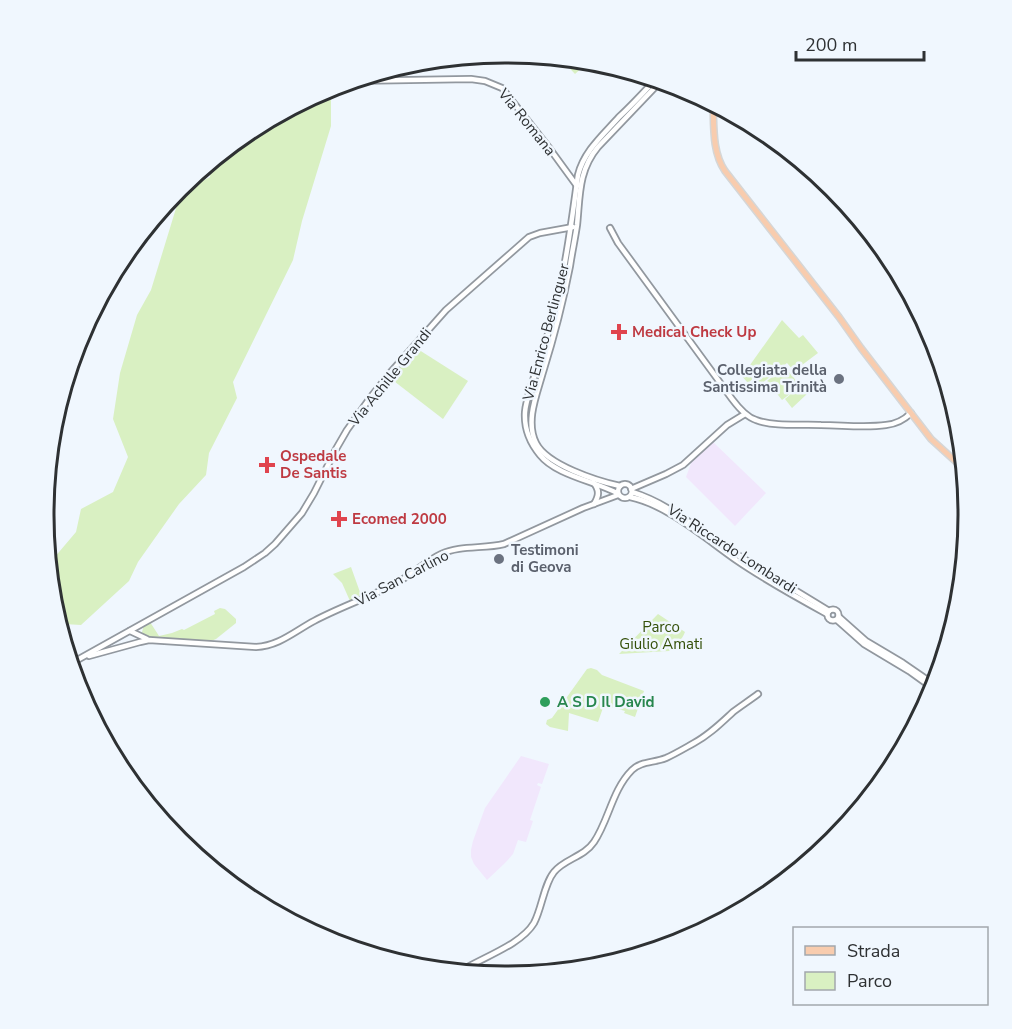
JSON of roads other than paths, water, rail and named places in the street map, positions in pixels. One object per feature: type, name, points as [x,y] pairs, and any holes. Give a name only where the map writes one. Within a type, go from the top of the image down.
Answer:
[{"type":"main road","points":[[714,113],[718,157],[722,168],[839,317],[910,414],[937,445],[954,460]]},
{"type":"street","name":"Via Romana","points":[[381,80],[465,79],[485,81],[502,88],[577,186]]},
{"type":"street","points":[[574,227],[580,167],[600,138],[650,86]]},
{"type":"street","points":[[574,227],[582,179],[589,160],[655,88]]},
{"type":"street","name":"Via Enrico Berlinguer","points":[[574,227],[557,303],[526,403],[526,425],[530,440],[547,462],[618,494]]},
{"type":"street","name":"Via Enrico Berlinguer","points":[[574,227],[563,303],[534,405],[532,428],[539,448],[554,461],[620,486]]},
{"type":"street","name":"Via Achille Grandi","points":[[83,657],[265,553],[294,523],[308,504],[336,449],[360,412],[444,313],[528,238],[540,233],[574,227]]},
{"type":"street","points":[[610,228],[618,243],[745,414],[770,423],[847,425],[888,425],[910,414]]},
{"type":"street","points":[[631,492],[626,484],[618,489],[618,494],[624,499],[631,492],[683,465],[727,425],[745,414]]},
{"type":"street","points":[[593,483],[598,494],[594,504]]},
{"type":"street","name":"Via Riccardo Lombardi","points":[[631,492],[655,501],[678,514],[828,613]]},
{"type":"street","name":"Via San Carlino","points":[[83,657],[149,640],[256,647],[268,645],[287,638],[320,618],[392,586],[442,554],[504,544],[618,494]]},
{"type":"street","points":[[838,618],[829,620],[828,613],[836,611],[838,618],[867,641],[926,681]]},
{"type":"street","points":[[141,625],[140,632],[143,638]]},
{"type":"street","points":[[130,631],[131,638],[138,642]]},
{"type":"street","name":"Via San Carlino","points":[[130,631],[149,640]]},
{"type":"street","points":[[121,636],[121,647]]},
{"type":"street","points":[[78,660],[83,657]]},
{"type":"street","points":[[471,965],[515,941],[528,931],[536,918],[553,873],[593,844],[613,799],[633,769],[667,758],[704,737],[759,694]]},
{"type":"place","name":"Medical Check Up","points":[[619,332]]},
{"type":"place","name":"Collegiata della Santissima Trinità","points":[[839,379]]},
{"type":"place","name":"Ospedale De Santis","points":[[267,465]]},
{"type":"place","name":"Ecomed 2000","points":[[339,519]]},
{"type":"place","name":"Testimoni di Geova","points":[[499,559]]},
{"type":"place","name":"A S D Il David","points":[[545,702]]},
{"type":"park label","name":"Parco Giulio Amati","points":[[661,636]]}]
